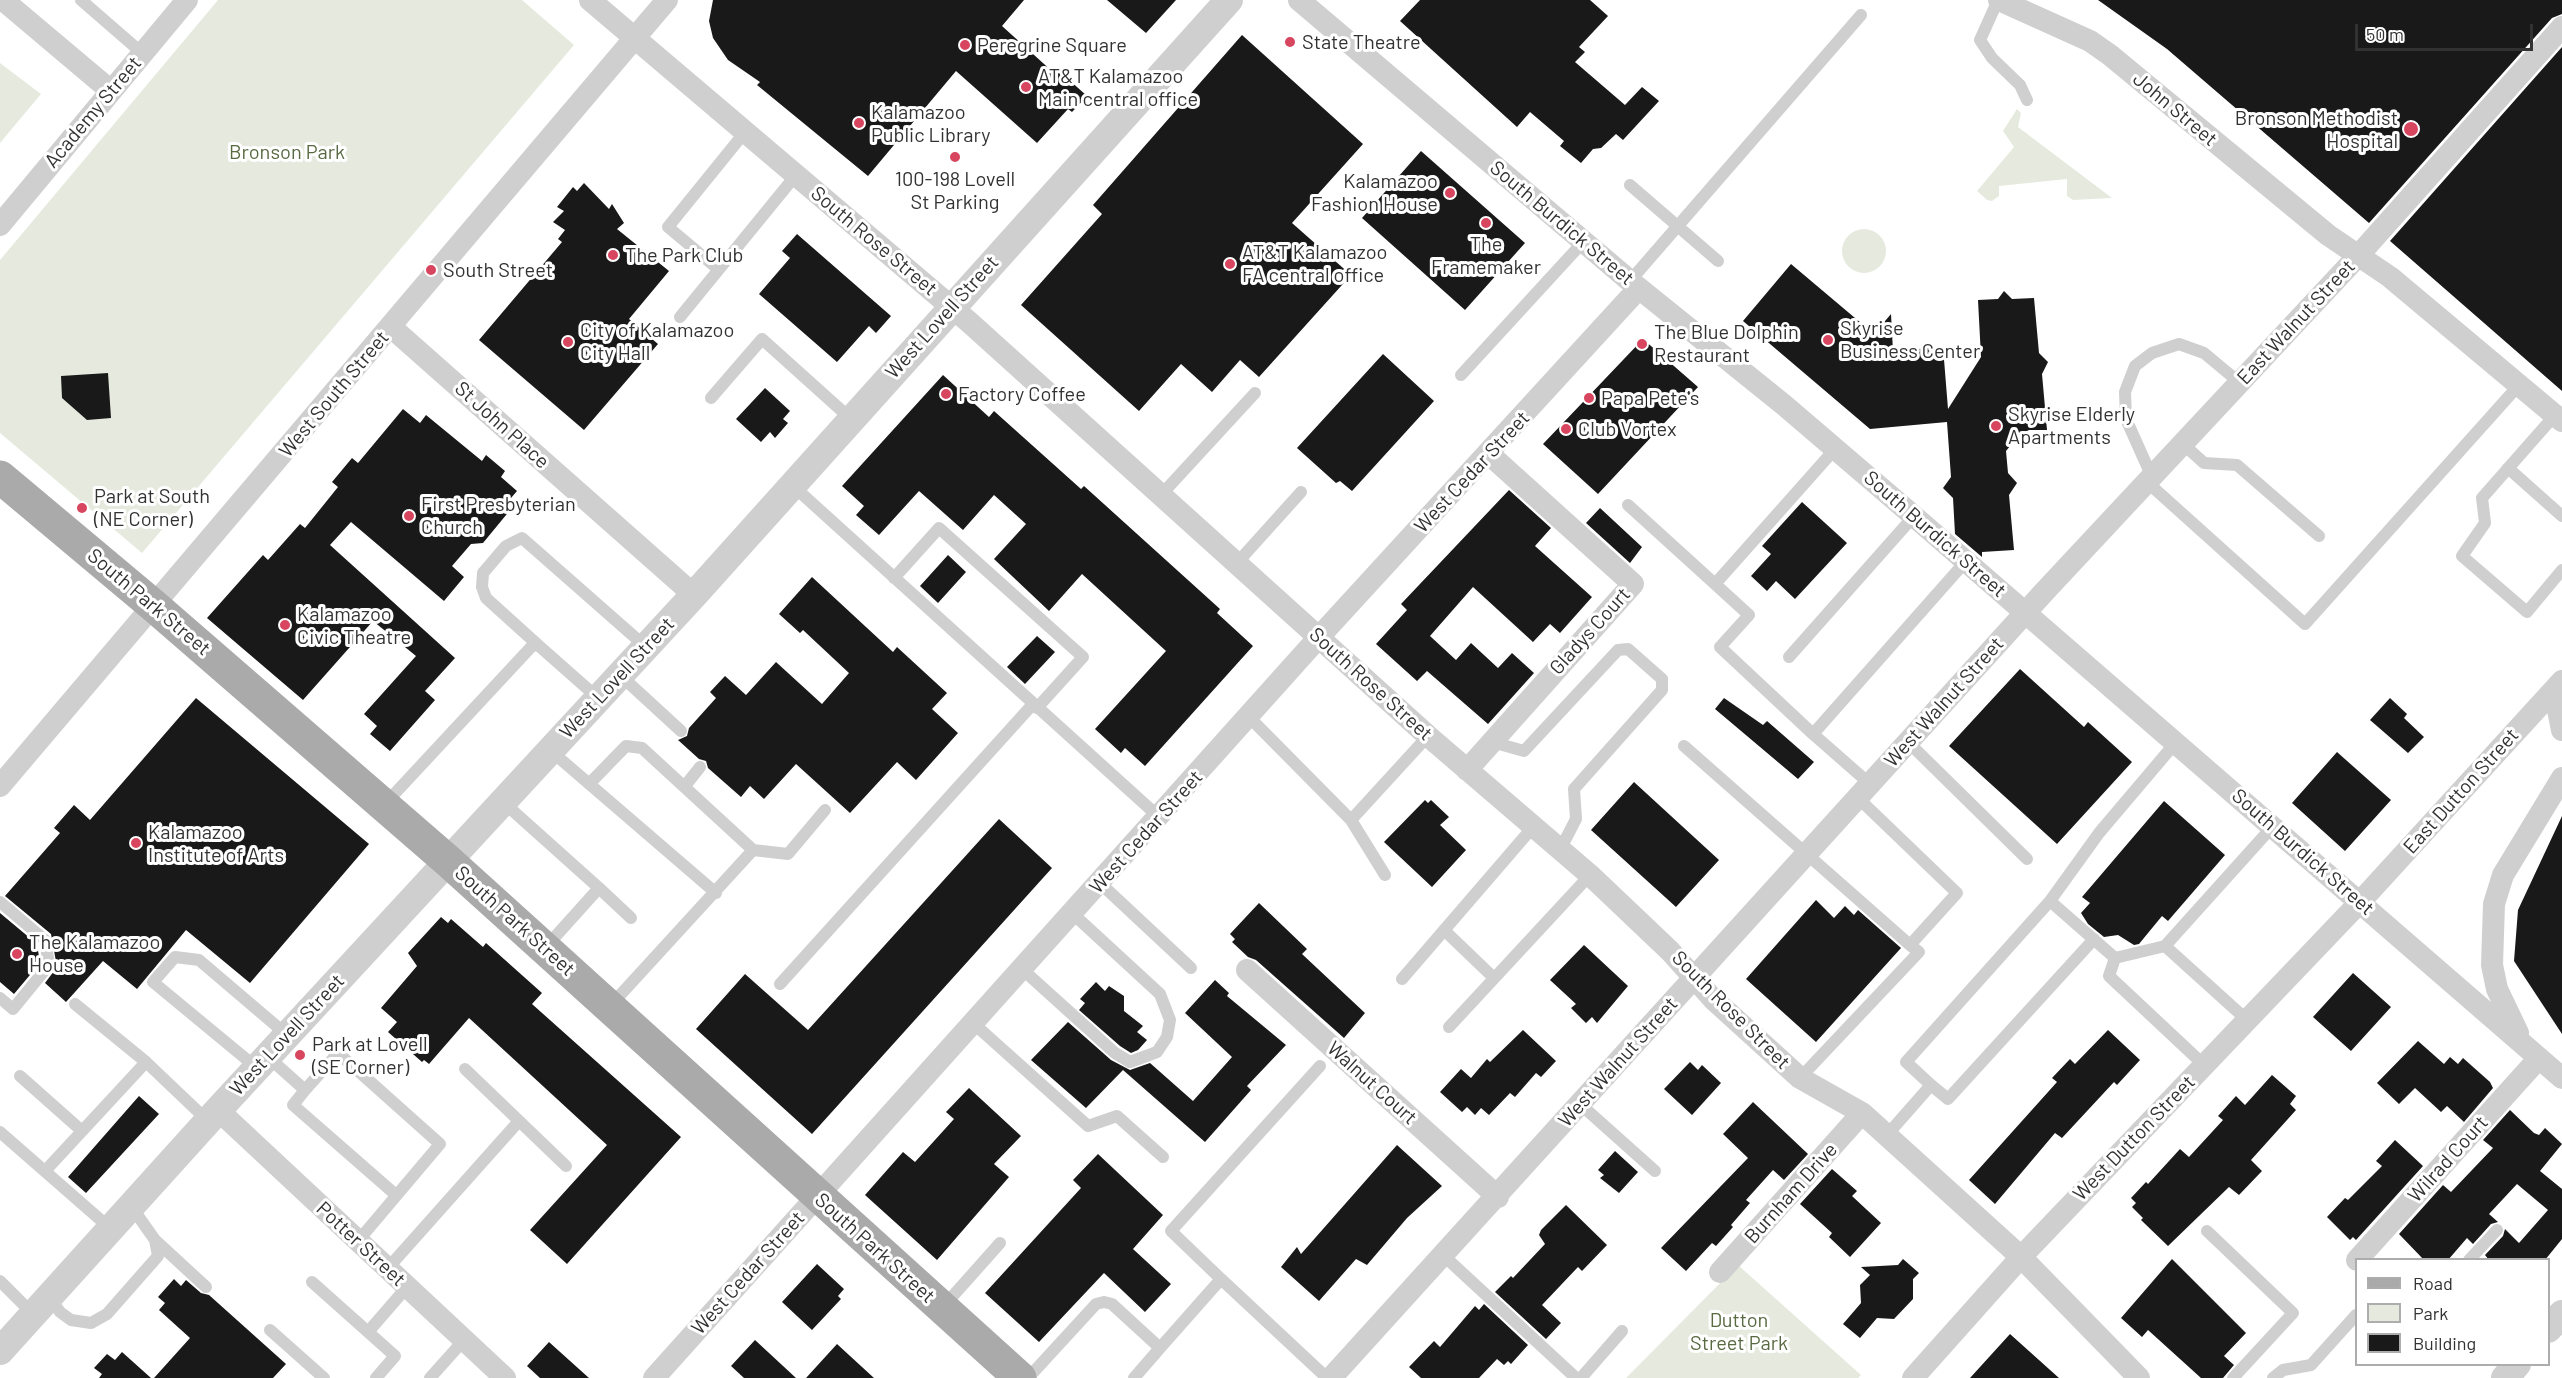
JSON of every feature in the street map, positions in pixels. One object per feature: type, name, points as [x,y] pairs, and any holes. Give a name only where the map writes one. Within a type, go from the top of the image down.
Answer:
[{"type":"main road","name":"South Park Street","points":[[0,477],[154,606],[448,861],[1020,1378]]},
{"type":"street","points":[[3,0],[111,92]]},
{"type":"street","name":"Academy Street","points":[[0,225],[186,0]]},
{"type":"street","name":"South Rose Street","points":[[590,0],[951,307],[1428,736],[1590,875],[1670,951],[1713,999],[1800,1078],[1862,1113],[1887,1135],[2021,1257],[2139,1378]]},
{"type":"street","name":"West South Street","points":[[3,776],[154,606],[667,0]]},
{"type":"street","name":"West Lovell Street","points":[[0,1351],[213,1115],[694,596],[851,418],[1229,0]]},
{"type":"street","name":"South Burdick Street","points":[[1299,0],[1914,516],[2562,1078]]},
{"type":"street","name":"John Street","points":[[1998,0],[2091,40],[2357,257],[2390,277],[2558,418]]},
{"type":"street","name":"East Walnut Street","points":[[2026,613],[2357,257],[2562,27]]},
{"type":"street","name":"West Cedar Street","points":[[654,1378],[1319,637],[1489,454],[1635,284]]},
{"type":"street","name":"St John Place","points":[[391,327],[694,596]]},
{"type":"street","name":"Gladys Court","points":[[1467,770],[1633,584],[1489,454]]},
{"type":"street","name":"West Walnut Street","points":[[1331,1378],[1498,1197],[1693,977],[2026,613]]},
{"type":"street","name":"East Dutton Street","points":[[2360,902],[2562,681]]},
{"type":"street","points":[[2562,693],[2558,710],[2562,730]]},
{"type":"street","points":[[2533,1053],[2497,989],[2492,965],[2494,904],[2503,875],[2562,778]]},
{"type":"street","name":"West Dutton Street","points":[[1913,1378],[2021,1257],[2360,902]]},
{"type":"street","name":"Walnut Court","points":[[1247,970],[1498,1197]]},
{"type":"street","name":"Wilrad Court","points":[[2358,1258],[2533,1053]]},
{"type":"street","name":"Burnham Drive","points":[[1720,1272],[1862,1113]]},
{"type":"street","name":"Potter Street","points":[[213,1115],[358,1241],[505,1378]]},
{"type":"street","points":[[2505,1378],[2516,1366]]},
{"type":"lane","points":[[81,0],[142,53]]},
{"type":"lane","points":[[1998,0],[1980,40],[1992,57],[2020,85],[2027,100]]},
{"type":"lane","points":[[1635,284],[1677,225],[1861,15]]},
{"type":"lane","points":[[718,269],[668,227],[745,132]]},
{"type":"lane","points":[[680,317],[796,174]]},
{"type":"lane","points":[[1630,185],[1718,261]]},
{"type":"lane","points":[[1461,375],[1584,241]]},
{"type":"lane","points":[[711,398],[762,339],[851,418]]},
{"type":"lane","points":[[2240,383],[2204,353],[2179,344],[2151,353],[2135,366],[2125,392],[2126,419],[2149,480],[2305,624],[2519,385]]},
{"type":"lane","points":[[1161,495],[1255,393]]},
{"type":"lane","points":[[2558,418],[2508,468],[2482,498],[2485,523],[2462,556],[2527,612],[2562,570]]},
{"type":"lane","points":[[2182,444],[2204,463],[2237,465],[2319,536]]},
{"type":"lane","points":[[1715,584],[1835,449]]},
{"type":"lane","points":[[2508,468],[2562,516]]},
{"type":"lane","points":[[792,485],[1159,817]]},
{"type":"lane","points":[[1237,563],[1301,492]]},
{"type":"lane","points":[[1628,505],[1749,615],[1720,646],[1813,734],[1957,893],[1910,945]]},
{"type":"lane","points":[[1789,657],[1914,516]]},
{"type":"lane","points":[[780,984],[1035,706],[1083,657],[939,528],[894,578]]},
{"type":"lane","points":[[598,699],[486,598],[482,587],[483,573],[506,546],[522,538],[646,647]]},
{"type":"lane","points":[[1813,734],[1966,561]]},
{"type":"lane","points":[[384,805],[532,646],[538,645]]},
{"type":"lane","points":[[1492,742],[1524,751],[1618,650],[1628,649],[1662,680],[1662,690],[1574,789],[1576,819],[1560,850]]},
{"type":"lane","points":[[620,675],[681,731]]},
{"type":"lane","points":[[1249,717],[1352,820],[1385,875]]},
{"type":"lane","points":[[1352,820],[1428,736]]},
{"type":"lane","points":[[2094,939],[1948,1099],[1906,1062],[2050,901],[2099,832],[2176,741]]},
{"type":"lane","points":[[1908,742],[2027,859]]},
{"type":"lane","points":[[589,784],[626,746],[633,745],[657,759],[753,850],[788,854],[825,810]]},
{"type":"lane","points":[[1683,746],[1918,952],[1800,1078]]},
{"type":"lane","points":[[551,751],[717,892]]},
{"type":"lane","points":[[685,786],[700,767]]},
{"type":"lane","points":[[503,802],[630,918]]},
{"type":"lane","points":[[2115,958],[2165,946],[2273,826]]},
{"type":"lane","points":[[1402,979],[1533,827]]},
{"type":"lane","points":[[610,1006],[717,892],[753,850]]},
{"type":"lane","points":[[1449,1027],[1590,875]]},
{"type":"lane","points":[[1100,883],[1191,968]]},
{"type":"lane","points":[[545,948],[598,888]]},
{"type":"lane","points":[[2050,901],[2115,958]]},
{"type":"lane","points":[[0,902],[45,940],[49,965],[13,1009],[0,998]]},
{"type":"lane","points":[[1022,969],[1083,1026],[1130,1062],[1158,1052],[1167,1037],[1170,1020],[1160,994],[1072,913]]},
{"type":"lane","points":[[1444,930],[1494,978]]},
{"type":"lane","points":[[2165,946],[2247,1020]]},
{"type":"lane","points":[[288,1035],[199,960],[175,957],[153,982],[262,1063],[305,1090]]},
{"type":"lane","points":[[2115,958],[2109,976],[2204,1065]]},
{"type":"lane","points":[[75,1004],[213,1115]]},
{"type":"lane","points":[[973,1023],[1088,1126],[1117,1116],[1163,1157]]},
{"type":"lane","points":[[358,1241],[440,1144],[338,1053],[293,1105],[396,1195]]},
{"type":"lane","points":[[46,1170],[146,1062]]},
{"type":"lane","points":[[1320,1066],[1171,1231],[1326,1378]]},
{"type":"lane","points":[[465,1069],[566,1166]]},
{"type":"lane","points":[[20,1076],[82,1131]]},
{"type":"lane","points":[[1887,1135],[1931,1085]]},
{"type":"lane","points":[[1580,1104],[1655,1171]]},
{"type":"lane","points":[[388,1269],[519,1121]]},
{"type":"lane","points":[[0,1131],[111,1228]]},
{"type":"lane","points":[[131,1206],[155,1240],[206,1287]]},
{"type":"lane","points":[[2476,1257],[2497,1230]]},
{"type":"lane","points":[[2207,1231],[2293,1313],[2233,1378]]},
{"type":"lane","points":[[0,1281],[41,1306],[60,1312],[71,1320],[91,1323],[107,1314],[158,1256],[155,1240]]},
{"type":"lane","points":[[942,1308],[1000,1243]]},
{"type":"lane","points":[[1444,1256],[1576,1378]]},
{"type":"lane","points":[[1134,1378],[1221,1279]]},
{"type":"lane","points":[[312,1282],[395,1356],[376,1378]]},
{"type":"lane","points":[[368,1332],[407,1287]]},
{"type":"lane","points":[[1028,1378],[1096,1304],[1104,1302],[1112,1304],[1160,1348]]},
{"type":"lane","points":[[2273,1378],[2283,1370],[2311,1365],[2355,1316]]},
{"type":"lane","points":[[270,1330],[324,1378]]},
{"type":"lane","points":[[1581,1378],[1622,1331]]},
{"type":"lane","points":[[430,1378],[464,1340]]},
{"type":"green space","name":"Bronson Park","points":[[218,0],[522,0],[574,45],[142,553],[0,433],[0,260]]},
{"type":"green space","points":[[0,63],[41,94],[0,143]]},
{"type":"green space","points":[[2017,109],[2021,113],[2018,127],[2112,198],[2073,200],[2067,196],[2067,179],[1999,186],[1999,196],[1992,201],[1987,200],[1977,191],[2014,147],[2003,131]]},
{"type":"green space","points":[[1864,229],[1879,236],[1886,251],[1879,266],[1864,273],[1849,266],[1842,251],[1849,236]]},
{"type":"green space","name":"Dutton Street Park","points":[[1738,1265],[1861,1375],[1858,1378],[1626,1378]]},
{"type":"building","name":"Kalamazoo Public Library","points":[[713,0],[1024,0],[1002,26],[1054,73],[1057,69],[1087,96],[1072,112],[1068,109],[1037,143],[956,71],[868,176],[757,85],[760,82],[728,60],[713,38],[709,21]]},
{"type":"building","name":"Peregrine Square","points":[[1107,0],[1176,0],[1146,33]]},
{"type":"building","points":[[1420,0],[1590,0],[1608,16],[1579,47],[1585,52],[1575,62],[1625,105],[1642,87],[1659,101],[1623,140],[1616,134],[1601,148],[1593,149],[1581,163],[1560,146],[1564,141],[1530,112],[1517,127],[1400,21]]},
{"type":"building","points":[[2098,0],[2562,0],[2562,14],[2552,18],[2369,223],[2167,49]]},
{"type":"building","name":"AT&T Kalamazoo FA central office","points":[[1242,35],[1363,144],[1292,223],[1351,275],[1259,377],[1240,360],[1212,392],[1181,364],[1139,411],[1021,305],[1102,214],[1093,205]]},
{"type":"building","points":[[2562,47],[2562,391],[2390,241]]},
{"type":"building","points":[[1421,151],[1525,243],[1465,310],[1362,218]]},
{"type":"building","name":"City of Kalamazoo City Hall","points":[[584,183],[609,209],[612,204],[624,223],[617,229],[669,271],[629,319],[658,344],[584,430],[479,340],[562,242],[558,239],[565,230],[553,222],[564,211],[557,207],[573,187],[577,191]]},
{"type":"building","points":[[797,234],[891,316],[876,333],[869,326],[837,362],[759,294],[790,258],[782,251]]},
{"type":"building","points":[[1791,264],[1874,334],[1891,314],[1893,351],[1943,347],[1948,409],[1981,357],[1978,300],[1998,299],[2004,291],[2012,299],[2034,298],[2039,353],[2048,362],[2042,374],[2047,430],[2029,430],[2019,435],[2006,451],[2008,473],[2017,483],[2009,495],[2014,550],[1982,552],[1982,557],[1955,534],[1953,498],[1943,488],[1951,477],[1947,422],[1870,429],[1743,321]]},
{"type":"building","points":[[1643,339],[1698,387],[1598,494],[1543,444]]},
{"type":"building","points":[[1383,354],[1434,401],[1352,491],[1340,481],[1336,483],[1297,448]]},
{"type":"building","points":[[108,373],[111,418],[87,420],[62,398],[61,376]]},
{"type":"building","points":[[943,375],[989,417],[994,411],[1081,489],[1084,486],[1220,609],[1217,613],[1253,646],[1145,766],[1125,748],[1121,753],[1095,729],[1166,651],[1082,574],[1049,611],[994,559],[1026,524],[994,495],[963,530],[919,491],[879,535],[856,515],[864,506],[842,486]]},
{"type":"building","points":[[765,388],[790,411],[783,419],[788,423],[775,438],[770,432],[761,442],[736,419]]},
{"type":"building","points":[[403,409],[420,423],[426,415],[482,461],[486,455],[505,471],[501,477],[517,491],[505,505],[511,509],[483,543],[471,544],[452,566],[464,577],[444,601],[351,522],[330,545],[455,658],[425,691],[435,700],[390,751],[370,734],[377,726],[364,714],[416,656],[373,621],[303,700],[207,618],[263,555],[268,560],[300,524],[305,528],[338,487],[332,482],[352,458],[358,463]]},
{"type":"building","points":[[1509,490],[1551,528],[1535,546],[1592,597],[1560,633],[1550,624],[1533,642],[1473,587],[1430,636],[1456,660],[1471,643],[1498,668],[1512,653],[1534,673],[1488,724],[1427,671],[1417,681],[1376,644],[1407,610],[1401,604]]},
{"type":"building","points":[[1802,502],[1847,543],[1795,599],[1776,581],[1767,591],[1751,576],[1771,554],[1762,546]]},
{"type":"building","points":[[1600,508],[1642,547],[1630,563],[1586,523]]},
{"type":"building","points":[[948,555],[966,572],[938,603],[920,586]]},
{"type":"building","points":[[812,577],[893,652],[897,647],[947,693],[932,709],[958,733],[916,780],[897,762],[850,813],[796,764],[764,799],[750,786],[741,797],[708,768],[706,761],[699,759],[678,740],[687,736],[689,728],[716,698],[710,692],[725,676],[746,695],[776,662],[822,704],[849,673],[803,630],[800,633],[779,614]]},
{"type":"building","points":[[1037,636],[1055,652],[1025,684],[1007,667]]},
{"type":"building","points":[[2020,669],[2084,727],[2088,722],[2132,762],[2057,844],[1949,746]]},
{"type":"building","name":"Kalamazoo Institute of Arts","points":[[196,698],[369,844],[250,983],[186,930],[137,989],[103,961],[66,1002],[45,983],[57,967],[51,934],[5,896],[60,833],[54,828],[74,805],[90,820]]},
{"type":"building","points":[[1724,698],[1763,725],[1767,721],[1814,762],[1798,779],[1715,709]]},
{"type":"building","points":[[2390,698],[2407,714],[2404,718],[2424,737],[2408,753],[2370,720]]},
{"type":"building","points":[[2337,752],[2391,800],[2345,851],[2292,803]]},
{"type":"building","points":[[1634,782],[1719,860],[1676,907],[1591,830]]},
{"type":"building","points":[[1425,800],[1428,803],[1431,800],[1449,817],[1440,825],[1466,850],[1432,887],[1384,842]]},
{"type":"building","points":[[2164,801],[2225,855],[2168,921],[2162,916],[2139,944],[2134,945],[2118,935],[2104,937],[2088,924],[2081,913],[2090,903],[2082,897]]},
{"type":"building","points":[[2562,816],[2562,1034],[2514,961],[2518,910]]},
{"type":"building","points":[[999,819],[1052,868],[812,1134],[696,1029],[745,974],[808,1030]]},
{"type":"building","points":[[1816,900],[1834,918],[1845,906],[1854,915],[1858,910],[1901,948],[1816,1042],[1746,979]]},
{"type":"building","points":[[1259,903],[1307,949],[1302,954],[1365,1013],[1344,1038],[1256,960],[1248,957],[1232,942],[1235,939],[1230,934]]},
{"type":"building","name":"The Kalamazoo House","points":[[0,913],[37,944],[40,963],[14,994],[0,982]]},
{"type":"building","points":[[441,917],[448,923],[451,919],[483,947],[486,943],[542,993],[532,1004],[681,1137],[567,1264],[530,1230],[607,1145],[469,1018],[429,1064],[424,1060],[422,1062],[388,1032],[397,1022],[381,1008],[417,966],[408,953]]},
{"type":"building","points":[[1584,945],[1628,986],[1597,1023],[1592,1017],[1586,1023],[1571,1008],[1576,1004],[1550,980]]},
{"type":"building","points":[[2353,973],[2391,1007],[2351,1051],[2313,1017]]},
{"type":"building","points":[[1215,980],[1229,993],[1227,996],[1286,1045],[1247,1086],[1251,1090],[1205,1142],[1123,1070],[1086,1108],[1031,1060],[1068,1022],[1111,1060],[1130,1070],[1150,1063],[1193,1101],[1232,1057],[1185,1013]]},
{"type":"building","points":[[1096,982],[1105,991],[1109,986],[1124,996],[1124,1011],[1143,1026],[1137,1032],[1147,1040],[1138,1050],[1131,1053],[1120,1046],[1079,1010],[1085,1003],[1080,999]]},
{"type":"building","points":[[1523,1030],[1556,1061],[1541,1077],[1536,1073],[1515,1097],[1510,1093],[1489,1115],[1481,1108],[1475,1115],[1467,1107],[1462,1112],[1440,1092],[1461,1069],[1471,1078],[1487,1059],[1490,1062]]},
{"type":"building","points":[[2108,1030],[2140,1060],[2117,1085],[2114,1082],[2062,1138],[2055,1133],[1995,1204],[1969,1180],[2057,1082],[2052,1078],[2070,1059],[2075,1064]]},
{"type":"building","points":[[2418,1041],[2444,1064],[2450,1057],[2458,1064],[2463,1058],[2490,1082],[2493,1088],[2464,1122],[2447,1106],[2441,1112],[2415,1088],[2399,1104],[2377,1083]]},
{"type":"building","points":[[1690,1062],[1698,1070],[1702,1065],[1721,1083],[1692,1115],[1664,1089]]},
{"type":"building","points":[[2272,1075],[2296,1096],[2290,1104],[2296,1110],[2251,1160],[2262,1171],[2239,1195],[2229,1187],[2168,1246],[2141,1220],[2143,1218],[2132,1207],[2136,1203],[2131,1198],[2146,1182],[2148,1184],[2180,1149],[2189,1157],[2223,1120],[2218,1116],[2236,1096],[2245,1105]]},
{"type":"building","points":[[969,1088],[1021,1136],[994,1164],[1009,1177],[937,1260],[865,1195],[903,1152],[915,1162],[954,1119],[946,1112]]},
{"type":"building","points":[[139,1096],[159,1114],[86,1193],[68,1177]]},
{"type":"building","points":[[1753,1102],[1808,1154],[1784,1180],[1773,1170],[1746,1200],[1750,1203],[1731,1225],[1733,1227],[1716,1246],[1712,1243],[1686,1271],[1661,1248],[1748,1158],[1723,1134]]},
{"type":"building","points":[[2510,1110],[2534,1133],[2539,1135],[2545,1128],[2562,1144],[2540,1171],[2562,1189],[2562,1239],[2547,1258],[2487,1258],[2485,1255],[2503,1236],[2505,1229],[2519,1243],[2548,1210],[2517,1184],[2489,1214],[2498,1222],[2491,1224],[2473,1244],[2467,1238],[2450,1258],[2422,1258],[2399,1234],[2443,1185],[2451,1192],[2493,1148],[2483,1140]]},
{"type":"building","points":[[2395,1140],[2423,1166],[2356,1240],[2353,1237],[2350,1240],[2327,1217],[2345,1198],[2348,1200],[2382,1166],[2376,1161]]},
{"type":"building","points":[[1397,1145],[1442,1186],[1407,1218],[1367,1265],[1356,1259],[1319,1301],[1281,1267],[1297,1247],[1301,1254]]},
{"type":"building","points":[[1615,1151],[1638,1172],[1619,1193],[1600,1178],[1604,1175],[1598,1170]]},
{"type":"building","points":[[1098,1154],[1163,1215],[1133,1249],[1171,1284],[1145,1312],[1104,1273],[1039,1342],[985,1293],[1081,1188],[1073,1180]]},
{"type":"building","points":[[1832,1169],[1857,1191],[1852,1196],[1881,1223],[1850,1257],[1829,1237],[1832,1233],[1800,1204]]},
{"type":"building","points":[[1566,1205],[1607,1245],[1582,1271],[1578,1267],[1542,1305],[1561,1323],[1546,1339],[1495,1292],[1511,1276],[1513,1278],[1545,1244],[1539,1235],[1541,1230]]},
{"type":"building","points":[[1903,1259],[1919,1273],[1913,1279],[1913,1299],[1894,1319],[1877,1318],[1860,1338],[1843,1324],[1861,1303],[1860,1285],[1870,1275],[1861,1267],[1898,1265]]},
{"type":"building","points":[[2172,1259],[2246,1333],[2224,1356],[2234,1365],[2223,1378],[2201,1378],[2148,1330],[2142,1337],[2121,1318]]},
{"type":"building","points":[[817,1264],[844,1289],[838,1296],[841,1299],[812,1330],[782,1302]]},
{"type":"building","points":[[174,1279],[181,1286],[186,1280],[201,1293],[209,1295],[286,1364],[273,1378],[154,1378],[190,1338],[159,1310],[165,1303],[158,1297]]},
{"type":"building","points":[[1484,1304],[1528,1345],[1511,1364],[1508,1361],[1504,1365],[1497,1359],[1479,1378],[1421,1378],[1409,1367],[1434,1341],[1440,1347],[1475,1306],[1479,1310]]},
{"type":"building","points":[[2010,1334],[2059,1378],[1970,1378]]},
{"type":"building","points":[[755,1340],[796,1378],[744,1378],[731,1366]]},
{"type":"building","points":[[549,1342],[589,1378],[540,1378],[527,1366]]},
{"type":"building","points":[[837,1344],[874,1378],[806,1378]]},
{"type":"building","points":[[122,1352],[151,1378],[99,1378],[102,1374],[94,1368],[107,1354],[115,1360]]},
{"type":"place","name":"State Theatre","points":[[1290,42]]},
{"type":"place","name":"Peregrine Square","points":[[965,45]]},
{"type":"place","name":"AT&T Kalamazoo Main central office","points":[[1026,87]]},
{"type":"place","name":"Kalamazoo Public Library","points":[[859,123]]},
{"type":"place","name":"Bronson Methodist Hospital","points":[[2411,129]]},
{"type":"place","name":"100-198 Lovell St Parking","points":[[955,157]]},
{"type":"place","name":"Kalamazoo Fashion House","points":[[1450,193]]},
{"type":"place","name":"The Framemaker","points":[[1486,223]]},
{"type":"place","name":"The Park Club","points":[[613,255]]},
{"type":"place","name":"AT&T Kalamazoo FA central office","points":[[1230,264]]},
{"type":"place","name":"South Street","points":[[431,270]]},
{"type":"place","name":"Skyrise Business Center","points":[[1828,340]]},
{"type":"place","name":"City of Kalamazoo City Hall","points":[[568,342]]},
{"type":"place","name":"The Blue Dolphin Restaurant","points":[[1642,344]]},
{"type":"place","name":"Factory Coffee","points":[[946,394]]},
{"type":"place","name":"Papa Pete's","points":[[1589,398]]},
{"type":"place","name":"Skyrise Elderly Apartments","points":[[1996,426]]},
{"type":"place","name":"Club Vortex","points":[[1566,429]]},
{"type":"place","name":"Park at South (NE Corner)","points":[[82,508]]},
{"type":"place","name":"First Presbyterian Church","points":[[409,516]]},
{"type":"place","name":"Kalamazoo Civic Theatre","points":[[285,625]]},
{"type":"place","name":"Kalamazoo Institute of Arts","points":[[136,843]]},
{"type":"place","name":"The Kalamazoo House","points":[[17,954]]},
{"type":"place","name":"Park at Lovell (SE Corner)","points":[[300,1055]]}]
